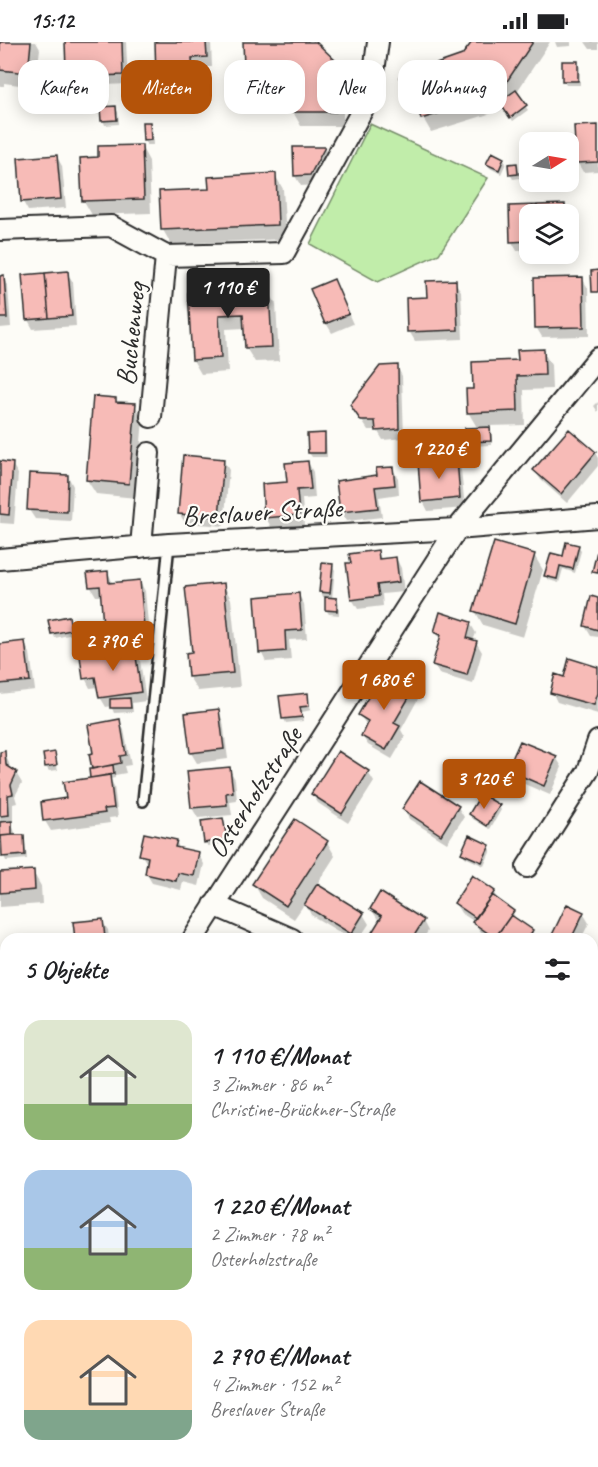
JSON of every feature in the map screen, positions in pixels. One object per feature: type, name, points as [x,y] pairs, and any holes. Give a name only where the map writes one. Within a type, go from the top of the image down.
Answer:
[{"type":"street","points":[[0,230],[111,226],[166,256],[284,254],[371,94],[378,42]]},
{"type":"street","name":"Buchenweg","points":[[151,417],[166,256]]},
{"type":"street","name":"Osterholzstraße","points":[[197,933],[457,529],[598,358]]},
{"type":"street","points":[[141,547],[149,453]]},
{"type":"street","name":"Breslauer Straße","points":[[0,559],[169,544],[457,529],[598,517]]},
{"type":"street","points":[[527,867],[588,771],[598,741]]},
{"type":"street","points":[[214,905],[278,933]]},
{"type":"lane","points":[[142,801],[169,544]]},
{"type":"green space","points":[[370,124],[488,178],[439,254],[378,282],[310,244]]},
{"type":"building","points":[[0,42],[31,42],[29,60],[18,60],[18,72],[0,70]]},
{"type":"building","points":[[65,42],[122,42],[121,75],[109,76],[109,60],[66,60]]},
{"type":"building","points":[[155,42],[206,42],[207,57],[192,58],[192,60],[156,60]]},
{"type":"building","points":[[243,42],[316,42],[335,60],[317,60],[317,112],[305,112],[305,60],[244,60]]},
{"type":"building","points":[[472,42],[533,42],[507,81],[507,60],[448,60],[462,55]]},
{"type":"building","points":[[562,61],[578,61],[578,81],[562,81]]},
{"type":"building","points":[[516,90],[527,105],[510,118],[507,114],[507,96]]},
{"type":"building","points":[[109,106],[116,106],[117,120],[101,121],[100,114],[109,114]]},
{"type":"building","points":[[420,114],[437,114],[421,119]]},
{"type":"building","points":[[142,122],[150,122],[151,140],[143,141]]},
{"type":"building","points":[[598,125],[598,162],[579,163],[579,132],[574,132],[574,126]]},
{"type":"building","points":[[142,145],[144,199],[82,201],[80,158],[98,157],[98,146]]},
{"type":"building","points":[[293,147],[325,147],[310,175],[294,176]]},
{"type":"building","points":[[492,152],[504,158],[499,170],[486,164]]},
{"type":"building","points":[[57,155],[61,199],[21,202],[18,158]]},
{"type":"building","points":[[517,163],[518,174],[509,175],[508,164]]},
{"type":"building","points":[[276,173],[278,225],[161,230],[159,191],[209,189],[208,177]]},
{"type":"building","points":[[509,206],[519,206],[519,242],[510,242]]},
{"type":"building","points":[[598,270],[598,292],[592,292],[591,271]]},
{"type":"building","points":[[68,271],[72,316],[49,318],[45,273]]},
{"type":"building","points":[[45,273],[49,318],[26,320],[22,275]]},
{"type":"building","points":[[4,275],[7,318],[0,318],[0,276]]},
{"type":"building","points":[[583,277],[584,327],[535,328],[534,278]]},
{"type":"building","points":[[334,279],[349,314],[325,324],[310,289]]},
{"type":"building","points":[[456,280],[458,330],[407,332],[406,298],[427,297],[426,281]]},
{"type":"building","points":[[269,288],[272,347],[245,348],[243,314],[219,315],[221,358],[192,360],[188,293]]},
{"type":"building","points":[[544,349],[545,375],[517,376],[518,411],[467,413],[466,389],[473,389],[472,362],[518,360],[517,350]]},
{"type":"building","points":[[398,365],[399,429],[376,431],[375,421],[361,421],[350,405],[380,366]]},
{"type":"building","points":[[93,396],[116,398],[116,402],[136,403],[129,484],[86,480]]},
{"type":"building","points":[[490,427],[491,441],[466,442],[465,428]]},
{"type":"building","points":[[569,429],[596,452],[561,494],[533,470]]},
{"type":"building","points":[[325,433],[325,453],[308,453],[307,434]]},
{"type":"building","points":[[183,455],[224,459],[219,517],[178,514]]},
{"type":"building","points":[[457,458],[460,498],[421,502],[418,462]]},
{"type":"building","points":[[0,461],[13,463],[9,515],[0,514]]},
{"type":"building","points":[[308,461],[311,489],[297,490],[299,515],[264,518],[262,484],[287,482],[285,463]]},
{"type":"building","points":[[393,467],[395,485],[375,487],[378,508],[340,512],[336,481],[377,475],[376,468]]},
{"type":"building","points":[[29,473],[68,475],[67,512],[27,510]]},
{"type":"building","points":[[494,542],[535,554],[515,624],[473,611]]},
{"type":"building","points":[[566,542],[579,545],[573,569],[560,566],[557,579],[544,576],[551,553],[563,556]]},
{"type":"building","points":[[598,547],[598,573],[592,572]]},
{"type":"building","points":[[378,550],[379,559],[396,557],[399,582],[377,585],[379,596],[351,600],[346,563],[351,563],[349,554]]},
{"type":"building","points":[[322,563],[333,564],[330,593],[319,592]]},
{"type":"building","points":[[108,571],[109,583],[140,580],[144,626],[124,627],[125,651],[105,652],[100,586],[89,587],[87,573]]},
{"type":"building","points":[[224,583],[233,673],[188,677],[186,653],[192,652],[185,587]]},
{"type":"building","points":[[299,593],[302,630],[285,631],[286,651],[259,653],[255,597]]},
{"type":"building","points":[[591,596],[598,598],[598,630],[584,626]]},
{"type":"building","points":[[325,597],[337,598],[337,611],[325,610]]},
{"type":"building","points":[[440,612],[471,622],[467,638],[477,641],[467,675],[432,665],[441,635],[434,632]]},
{"type":"building","points":[[69,616],[71,630],[51,634],[48,620]]},
{"type":"building","points":[[25,641],[30,681],[0,684],[0,644]]},
{"type":"building","points":[[135,649],[141,692],[99,698],[95,677],[83,679],[80,656]]},
{"type":"building","points":[[569,658],[598,667],[598,693],[594,705],[550,693],[555,674],[564,677]]},
{"type":"building","points":[[390,675],[414,689],[394,723],[400,726],[386,750],[361,736],[368,721],[358,715],[378,680],[385,684]]},
{"type":"building","points":[[308,693],[309,706],[300,707],[302,717],[282,719],[279,696]]},
{"type":"building","points":[[130,698],[131,708],[110,708],[110,699]]},
{"type":"building","points":[[219,709],[224,749],[190,753],[185,713]]},
{"type":"building","points":[[120,719],[126,755],[120,756],[121,763],[92,769],[89,754],[93,753],[88,725]]},
{"type":"building","points":[[520,741],[557,756],[544,786],[507,770]]},
{"type":"building","points":[[5,751],[6,765],[17,772],[11,785],[13,794],[8,795],[9,815],[0,816],[0,752]]},
{"type":"building","points":[[338,751],[369,771],[342,814],[311,794]]},
{"type":"building","points":[[55,752],[57,765],[45,767],[43,754]]},
{"type":"building","points":[[113,765],[114,774],[90,778],[89,769]]},
{"type":"building","points":[[230,767],[233,792],[226,793],[227,805],[191,808],[187,771]]},
{"type":"building","points":[[110,775],[114,808],[104,809],[105,813],[43,821],[41,802],[66,798],[63,782]]},
{"type":"building","points":[[420,781],[459,806],[441,835],[402,809]]},
{"type":"building","points":[[481,794],[500,805],[487,826],[469,814]]},
{"type":"building","points":[[223,818],[227,839],[204,843],[201,821]]},
{"type":"building","points":[[295,819],[328,841],[286,906],[252,884]]},
{"type":"building","points":[[12,821],[12,835],[0,836],[0,822]]},
{"type":"building","points":[[144,833],[177,840],[175,847],[199,852],[194,876],[178,873],[176,881],[145,874],[148,857],[139,855]]},
{"type":"building","points":[[24,835],[25,855],[2,857],[1,836]]},
{"type":"building","points":[[469,835],[490,845],[482,862],[461,853]]},
{"type":"building","points":[[34,870],[35,890],[0,893],[0,872]]},
{"type":"building","points":[[472,875],[495,891],[476,918],[454,903]]},
{"type":"building","points":[[317,884],[364,913],[352,933],[349,933],[304,905]]},
{"type":"building","points":[[380,892],[424,920],[416,933],[372,933],[382,916],[370,909]]},
{"type":"building","points":[[492,895],[514,911],[499,933],[488,933],[472,922]]},
{"type":"building","points":[[567,904],[584,912],[574,933],[553,933]]},
{"type":"building","points":[[511,915],[533,930],[531,933],[498,933]]},
{"type":"building","points":[[103,919],[104,933],[74,933],[73,922]]}]
